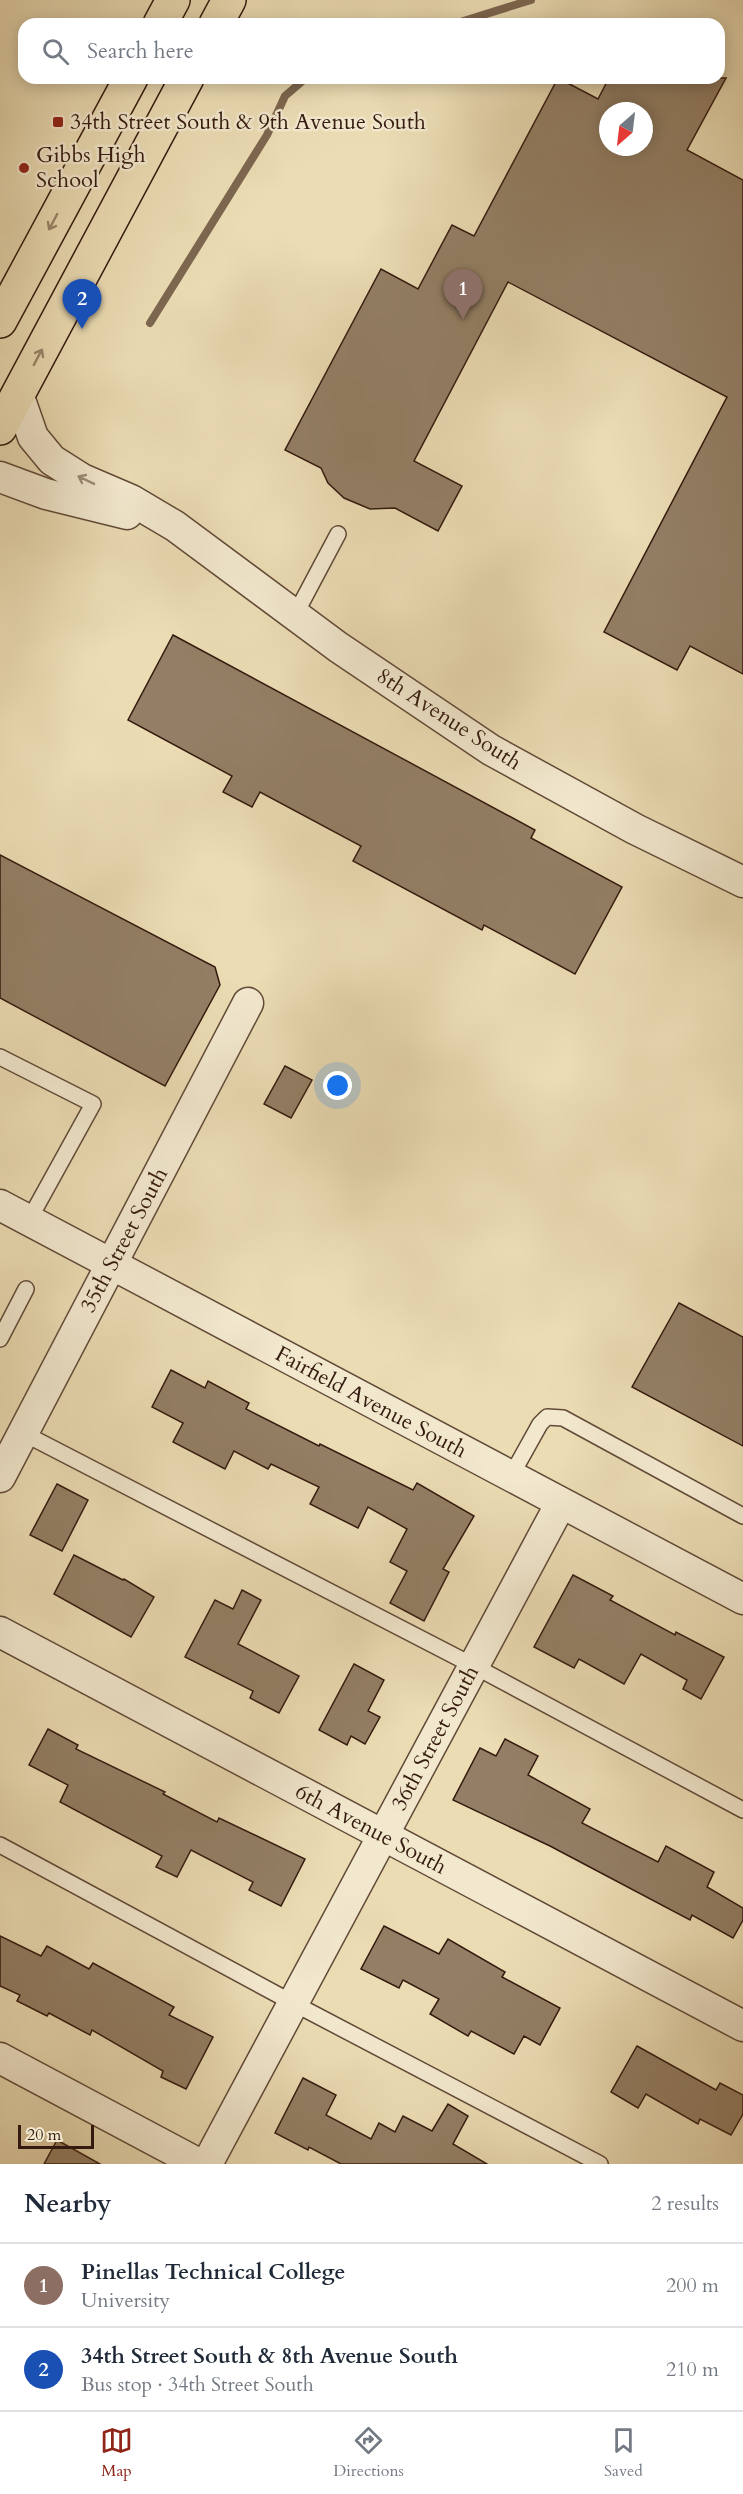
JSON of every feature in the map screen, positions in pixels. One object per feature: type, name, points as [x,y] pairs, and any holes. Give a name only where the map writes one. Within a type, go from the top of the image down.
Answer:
[{"type":"highway","points":[[163,18],[173,0]]},
{"type":"highway","points":[[219,18],[229,0]]},
{"type":"highway","points":[[0,321],[128,84]]},
{"type":"highway","points":[[0,428],[184,84]]},
{"type":"street","name":"8th Avenue South","points":[[18,394],[33,437],[52,460],[82,479],[131,500],[175,526],[338,647],[491,750],[635,829],[743,882]]},
{"type":"street","name":"8th Avenue South","points":[[0,477],[46,494],[175,526]]},
{"type":"street","name":"35th Street South","points":[[0,1477],[248,1003]]},
{"type":"street","name":"Fairfield Avenue South","points":[[0,1205],[743,1599]]},
{"type":"street","name":"36th Street South","points":[[207,2164],[561,1503]]},
{"type":"street","name":"6th Avenue South","points":[[0,1632],[743,2026]]},
{"type":"street","points":[[0,2058],[199,2164]]},
{"type":"lane","points":[[295,615],[338,534]]},
{"type":"lane","points":[[0,1057],[93,1104],[29,1220]]},
{"type":"lane","points":[[0,1339],[26,1289]]},
{"type":"lane","points":[[511,1476],[540,1424],[547,1417],[563,1418],[743,1516]]},
{"type":"lane","points":[[23,1433],[474,1666],[743,1810]]},
{"type":"lane","points":[[0,1845],[293,2003],[600,2164]]},
{"type":"building","points":[[555,84],[569,84],[598,99],[606,84],[723,84],[687,150],[743,180],[743,674],[690,646],[677,670],[604,632],[727,397],[508,282],[414,461],[462,486],[438,531],[395,508],[370,509],[344,498],[328,483],[321,468],[285,450],[381,269],[418,289],[452,225],[474,236]]},
{"type":"building","points":[[173,635],[535,830],[531,838],[622,887],[575,974],[484,925],[482,930],[353,861],[361,846],[260,792],[252,807],[223,792],[232,776],[128,720]]},
{"type":"building","points":[[0,855],[215,967],[220,985],[165,1086],[0,998]]},
{"type":"building","points":[[285,1066],[312,1080],[291,1118],[264,1104]]},
{"type":"building","points":[[679,1303],[743,1337],[743,1446],[632,1387]]},
{"type":"building","points":[[171,1370],[205,1388],[208,1381],[249,1403],[246,1409],[413,1490],[417,1483],[474,1516],[443,1569],[449,1572],[424,1621],[390,1603],[407,1571],[390,1562],[407,1529],[368,1507],[358,1528],[310,1504],[319,1487],[271,1464],[268,1469],[234,1451],[225,1469],[173,1442],[183,1423],[152,1407]]},
{"type":"building","points":[[57,1484],[88,1500],[62,1551],[30,1535]]},
{"type":"building","points":[[74,1555],[124,1579],[154,1597],[131,1637],[54,1594]]},
{"type":"building","points":[[573,1575],[613,1596],[610,1600],[675,1635],[676,1632],[724,1657],[701,1699],[683,1689],[687,1680],[641,1654],[624,1684],[579,1659],[574,1668],[534,1647]]},
{"type":"building","points":[[242,1590],[261,1600],[238,1644],[299,1676],[279,1713],[250,1698],[253,1691],[185,1657],[215,1600],[233,1609]]},
{"type":"building","points":[[354,1664],[384,1680],[368,1711],[380,1717],[365,1744],[351,1736],[347,1745],[319,1730]]},
{"type":"building","points":[[48,1729],[78,1745],[76,1749],[165,1792],[163,1794],[217,1822],[219,1818],[305,1859],[281,1906],[249,1890],[253,1882],[191,1850],[177,1877],[156,1867],[162,1856],[60,1802],[68,1785],[29,1765]]},
{"type":"building","points":[[505,1739],[538,1756],[528,1775],[590,1809],[582,1823],[658,1862],[666,1846],[714,1872],[707,1887],[743,1908],[743,1920],[733,1938],[692,1915],[690,1920],[550,1846],[453,1800],[480,1748],[496,1756]]},
{"type":"building","points":[[384,1926],[439,1954],[448,1939],[505,1972],[502,1977],[560,2008],[540,2045],[524,2036],[514,2054],[471,2031],[468,2036],[430,2014],[439,1999],[403,1980],[399,1988],[361,1969]]},
{"type":"building","points":[[0,1936],[41,1956],[47,1946],[89,1969],[93,1963],[174,2007],[169,2015],[213,2037],[186,2089],[161,2077],[163,2071],[92,2030],[90,2035],[49,2013],[47,2016],[17,2001],[20,1995],[0,1986]]},
{"type":"building","points":[[637,2046],[716,2090],[720,2083],[743,2095],[743,2114],[731,2135],[700,2119],[698,2124],[646,2094],[638,2108],[611,2092]]},
{"type":"building","points":[[303,2078],[336,2095],[326,2115],[371,2139],[379,2123],[395,2132],[403,2116],[432,2131],[448,2104],[468,2116],[453,2144],[487,2164],[341,2164],[309,2147],[308,2150],[275,2133]]},
{"type":"building","points":[[57,2140],[100,2164],[44,2164]]},
{"type":"waterway","points":[[473,18],[531,0]]},
{"type":"waterway","points":[[150,323],[267,135],[285,96],[299,84]]},
{"type":"place","name":"34th Street South & 9th Avenue South","points":[[58,122]]},
{"type":"place","name":"Gibbs High School","points":[[24,168]]},
{"type":"place","name":"Pinellas Technical College","points":[[463,319]]},
{"type":"place","name":"34th Street South & 8th Avenue South","points":[[82,329]]}]
